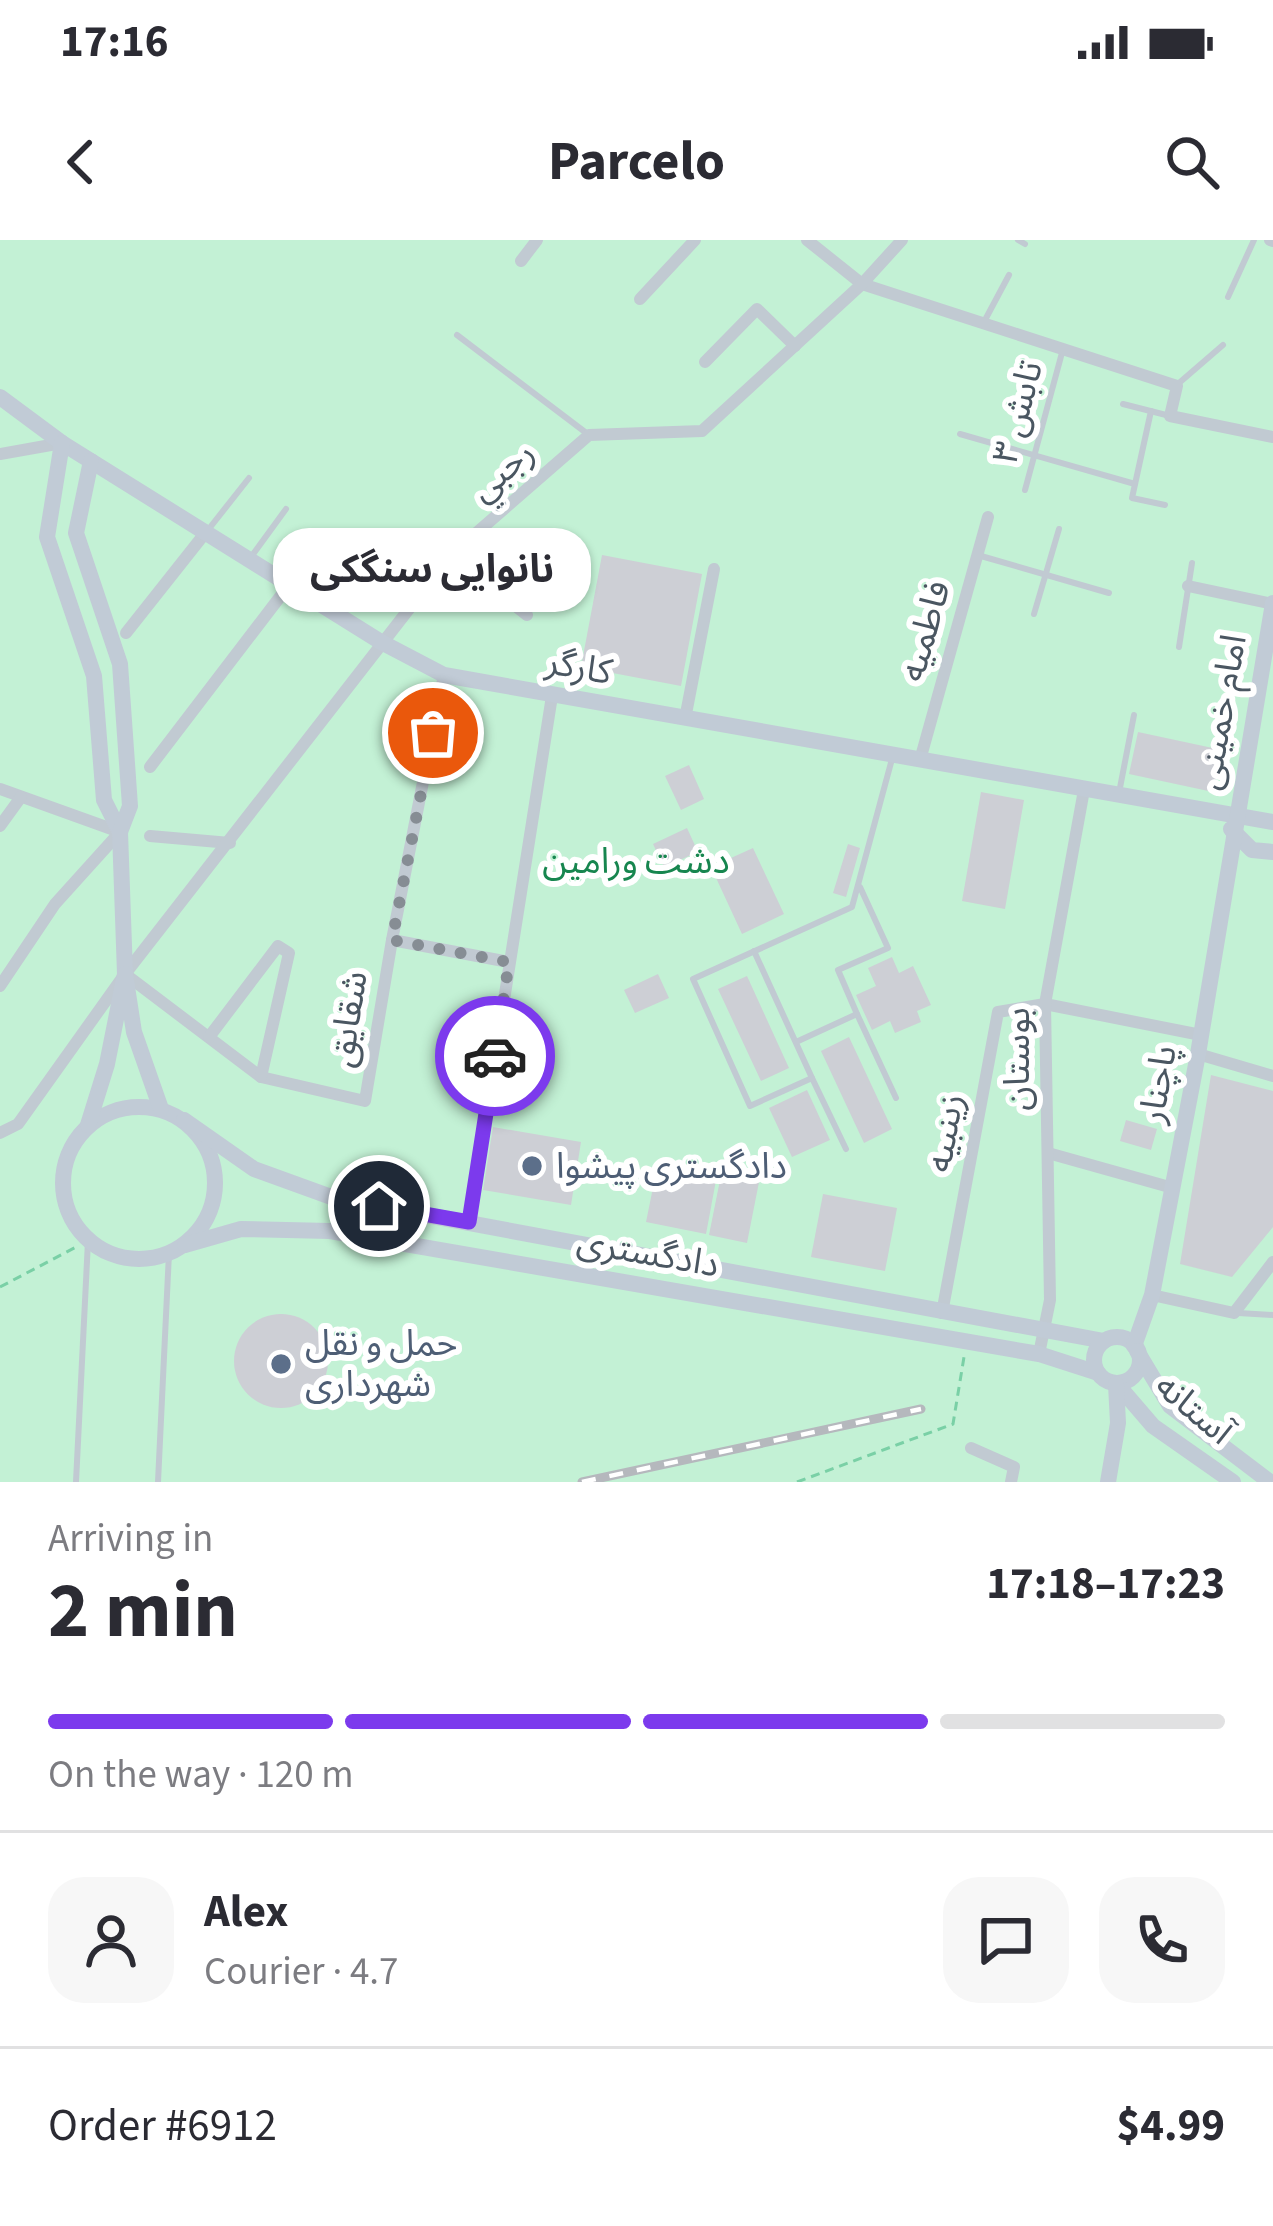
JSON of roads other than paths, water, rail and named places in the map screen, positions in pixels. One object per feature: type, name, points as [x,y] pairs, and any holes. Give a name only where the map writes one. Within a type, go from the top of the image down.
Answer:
[{"type":"main road","name":"کارگر","points":[[0,397],[62,443],[381,642],[444,675],[1118,796],[1230,821],[1273,822]]},
{"type":"main road","points":[[62,443],[47,537],[94,676],[104,800],[120,832]]},
{"type":"main road","points":[[91,461],[76,533],[120,664],[130,806],[120,832],[125,974],[134,1032],[161,1109]]},
{"type":"main road","name":"امام خمینی","points":[[1230,821],[1273,603]]},
{"type":"main road","points":[[1230,821],[1252,850]]},
{"type":"main road","name":"پاچنار","points":[[1136,1348],[1152,1295],[1198,1054],[1229,867],[1230,821]]},
{"type":"main road","points":[[1229,867],[1252,850],[1273,852]]},
{"type":"main road","points":[[88,1125],[107,1064],[125,974]]},
{"type":"main road","points":[[135,1106],[161,1109],[184,1120],[213,1160],[216,1184],[202,1228],[177,1249],[136,1259],[111,1254],[88,1240],[64,1196],[64,1170],[72,1145],[88,1125],[110,1112],[135,1106]]},
{"type":"main road","name":"دادگستری","points":[[184,1120],[254,1169],[334,1198],[1104,1341]]},
{"type":"main road","name":"دادگستری","points":[[177,1249],[241,1229],[331,1231],[1039,1354],[1098,1373]]},
{"type":"main road","points":[[1117,1337],[1136,1348],[1139,1365],[1133,1376],[1116,1383],[1098,1373],[1095,1352],[1104,1341],[1117,1337]]},
{"type":"main road","name":"آستانه","points":[[1136,1348],[1170,1406],[1270,1482]]},
{"type":"main road","points":[[1108,1482],[1118,1423],[1116,1383]]},
{"type":"main road","name":"آستانه","points":[[1116,1383],[1153,1426],[1233,1482]]},
{"type":"street","points":[[521,261],[536,240]]},
{"type":"street","points":[[640,298],[695,240]]},
{"type":"street","points":[[807,240],[862,284],[1177,386],[1170,416],[1273,437]]},
{"type":"street","name":"رجبي","points":[[0,1133],[18,1124],[125,974],[451,555],[589,435],[702,431],[862,284],[902,240]]},
{"type":"street","points":[[705,362],[757,309],[795,346]]},
{"type":"street","points":[[0,454],[62,443]]},
{"type":"street","name":"فاطميه","points":[[920,760],[988,517]]},
{"type":"street","points":[[126,633],[206,532]]},
{"type":"street","points":[[451,555],[526,615]]},
{"type":"street","points":[[685,719],[714,568]]},
{"type":"street","points":[[150,767],[290,585]]},
{"type":"street","points":[[1188,586],[1273,603]]},
{"type":"street","name":"شقايق","points":[[125,974],[261,1077],[365,1101],[444,675]]},
{"type":"street","points":[[469,1222],[552,696]]},
{"type":"street","points":[[0,789],[120,832],[55,904],[0,986]]},
{"type":"street","name":"بوستان","points":[[1039,1354],[1050,1300],[1045,1004],[1084,790]]},
{"type":"street","points":[[0,826],[21,796]]},
{"type":"street","points":[[150,836],[230,843]]},
{"type":"street","points":[[392,940],[509,962]]},
{"type":"street","points":[[209,1037],[278,946],[289,953],[261,1077]]},
{"type":"street","points":[[1045,1004],[1201,1035]]},
{"type":"street","name":"زينبيه","points":[[942,1313],[998,1012],[1045,1004]]},
{"type":"street","points":[[1198,1054],[1273,1076]]},
{"type":"street","points":[[1048,1153],[1173,1188]]},
{"type":"street","points":[[1152,1295],[1234,1312],[1273,1262]]},
{"type":"street","points":[[971,1448],[1014,1467],[1011,1482]]},
{"type":"lane","points":[[1228,297],[1254,240]]},
{"type":"lane","points":[[983,323],[1009,275]]},
{"type":"lane","points":[[457,335],[589,435]]},
{"type":"lane","points":[[1177,386],[1223,345]]},
{"type":"lane","name":"تابش ۳","points":[[1025,490],[1063,349]]},
{"type":"lane","points":[[1123,404],[1170,416]]},
{"type":"lane","points":[[1150,410],[1132,498],[1165,505]]},
{"type":"lane","points":[[960,434],[1135,484]]},
{"type":"lane","points":[[206,532],[249,478]]},
{"type":"lane","points":[[249,560],[286,509]]},
{"type":"lane","points":[[1034,614],[1059,529]]},
{"type":"lane","points":[[977,555],[1109,593]]},
{"type":"lane","points":[[1179,647],[1192,563]]},
{"type":"lane","points":[[1118,796],[1133,716]]},
{"type":"lane","points":[[812,1078],[750,1106],[693,979],[852,907],[892,755]]},
{"type":"lane","points":[[859,885],[888,948],[838,970],[896,1097]]},
{"type":"lane","points":[[754,951],[846,1149]]},
{"type":"lane","points":[[796,1042],[857,1014]]},
{"type":"lane","points":[[76,1482],[88,1240]]},
{"type":"lane","points":[[158,1482],[177,1249]]},
{"type":"lane","points":[[1234,1312],[1273,1315]]},
{"type":"railway","points":[[582,1482],[921,1409]]},
{"type":"place","name":"نانوایی سنگکی","points":[[433,733]]},
{"type":"place","name":"دادگستری پیشوا","points":[[532,1166]]},
{"type":"place","name":"حمل و نقل شهرداری","points":[[281,1364]]},
{"type":"park label","name":"دشت ورامین","points":[[636,861]]}]
